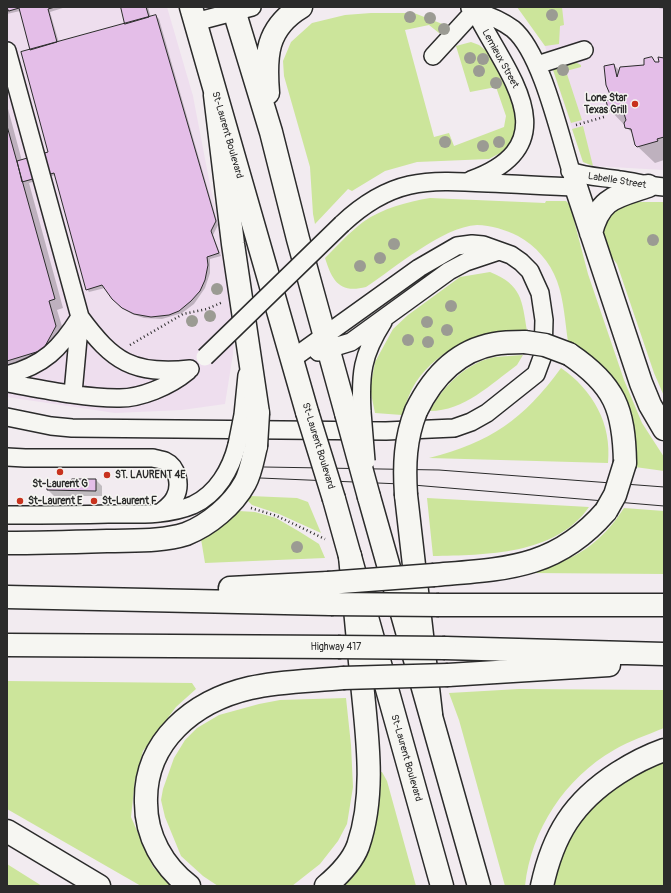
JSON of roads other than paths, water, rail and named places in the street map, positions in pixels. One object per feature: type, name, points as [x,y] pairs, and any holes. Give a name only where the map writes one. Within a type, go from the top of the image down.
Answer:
[{"type":"main road","points":[[271,132],[266,64],[268,50],[271,40],[283,21],[301,7]]},
{"type":"main road","points":[[239,8],[298,239],[327,342],[354,412],[369,498],[479,886]]},
{"type":"main road","name":"St-Laurent Boulevard","points":[[193,14],[307,412],[334,499],[442,886]]},
{"type":"main road","points":[[7,543],[143,540],[185,534],[200,527],[218,514],[234,498],[245,483],[252,463],[246,445],[251,414],[250,353],[234,244],[216,95]]},
{"type":"main road","points":[[573,179],[641,383],[650,405],[664,429]]},
{"type":"main road","points":[[591,233],[596,217],[602,206],[612,199],[656,186]]},
{"type":"main road","points":[[71,597],[328,583],[434,575],[494,569],[532,562],[565,547],[581,537],[606,511],[618,489],[625,463],[624,433],[615,401],[597,376],[587,366],[569,354],[544,345],[525,342],[495,343],[480,347],[463,355],[448,365],[436,376],[425,392],[411,425],[406,446],[404,468],[406,495],[431,714]]},
{"type":"main road","points":[[326,886],[336,878],[348,864],[357,847],[362,830],[368,792],[366,719],[350,556]]},
{"type":"main road","points":[[7,597],[71,597],[331,604],[664,605]]},
{"type":"main road","name":"Highway 417","points":[[7,646],[445,648],[664,654]]},
{"type":"main road","points":[[189,886],[178,878],[166,863],[149,828],[145,793],[154,758],[162,742],[187,716],[199,708],[227,695],[276,684],[343,678],[448,675],[664,661]]},
{"type":"main road","points":[[542,886],[551,850],[563,826],[589,794],[635,762],[664,750]]},
{"type":"main road","points":[[7,831],[99,886]]},
{"type":"street","points":[[193,14],[239,8]]},
{"type":"street","points":[[433,56],[474,8],[502,21],[514,30],[530,52],[537,65],[573,179]]},
{"type":"street","name":"Lemieux Street","points":[[467,182],[486,175],[497,168],[514,153],[522,141],[525,122],[520,95],[512,77],[474,8]]},
{"type":"street","points":[[537,65],[584,50]]},
{"type":"street","points":[[7,51],[80,317],[73,393]]},
{"type":"street","name":"Labelle Street","points":[[7,383],[117,399],[150,392],[171,382],[205,357],[342,224],[367,202],[391,190],[427,182],[573,179],[584,175],[619,179],[656,186]]},
{"type":"street","points":[[7,417],[51,426],[103,429],[386,431],[454,428],[471,422],[503,402],[536,374],[543,355],[543,306],[536,282],[530,271],[521,262],[483,245],[472,244],[457,246],[419,268],[327,342],[292,359]]},
{"type":"street","points":[[327,342],[351,342],[449,271],[466,262],[499,251]]},
{"type":"street","points":[[354,412],[365,355],[386,316]]},
{"type":"street","points":[[80,317],[113,356],[124,362],[154,371],[190,369]]},
{"type":"street","points":[[7,375],[26,370],[49,357],[68,336],[80,317]]},
{"type":"street","points":[[7,515],[160,513],[193,505],[206,497],[222,480],[246,445]]},
{"type":"street","points":[[7,457],[153,458],[166,461],[174,469],[178,488],[170,505],[160,513]]},
{"type":"tram line","points":[[264,467],[439,470],[664,487]]},
{"type":"tram line","points":[[260,478],[401,484],[664,506]]},
{"type":"place","name":"Lone Star Texas Grill","points":[[635,104]]},
{"type":"place","name":"St-Laurent G","points":[[60,472]]},
{"type":"place","name":"ST. LAURENT 4E","points":[[107,475]]},
{"type":"place","name":"St-Laurent E","points":[[20,501]]},
{"type":"place","name":"St-Laurent F","points":[[94,501]]}]
